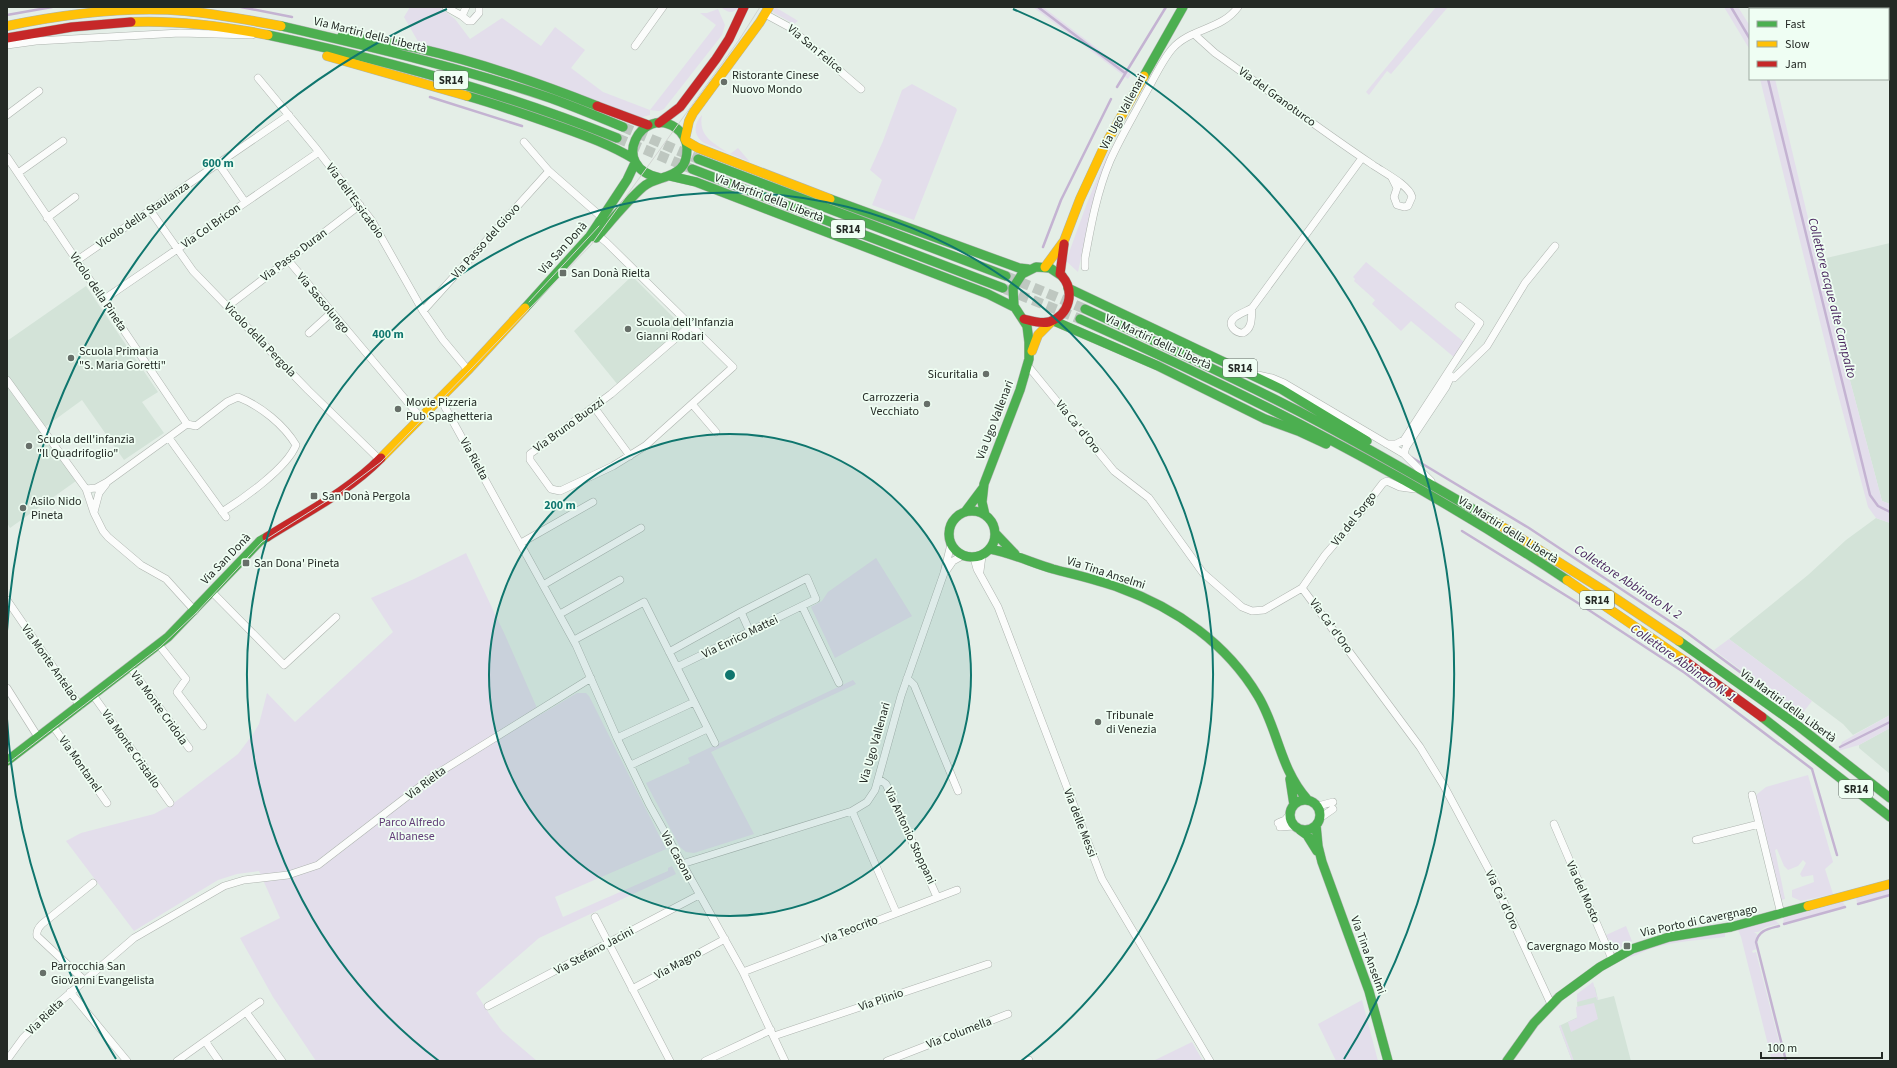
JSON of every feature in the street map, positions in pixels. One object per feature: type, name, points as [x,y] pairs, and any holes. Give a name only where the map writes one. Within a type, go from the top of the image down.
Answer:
[{"type":"main road","points":[[316,34],[356,37],[398,46],[417,48],[461,60],[554,89],[648,125],[658,123],[676,111],[712,65],[729,39],[744,7]]},
{"type":"main road","name":"Via Ugo Vallenari","points":[[1060,274],[1064,241],[1080,199],[1104,147],[1183,7]]},
{"type":"main road","name":"Via Martiri della Libertà","points":[[7,26],[41,19],[122,11],[183,11],[252,20],[316,34],[486,78],[541,95],[622,127]]},
{"type":"main road","points":[[685,140],[689,121],[693,113],[767,11]]},
{"type":"main road","name":"Via Martiri della Libertà","points":[[7,38],[43,31],[91,25],[151,22],[183,23],[267,34],[428,74],[501,95],[556,114],[617,138]]},
{"type":"main road","points":[[281,37],[294,46],[311,52],[477,98],[548,122],[617,149],[634,161],[643,173],[651,177],[660,178]]},
{"type":"main road","points":[[658,123],[672,126],[679,131],[688,148],[686,160],[680,170],[670,176]]},
{"type":"main road","name":"Via San Donà","points":[[606,221],[630,176],[634,161],[632,151],[634,139],[648,125]]},
{"type":"main road","name":"Via Martiri della Libertà","points":[[685,140],[698,148],[863,212],[1019,268],[1028,269]]},
{"type":"main road","name":"Via Martiri della Libertà","points":[[698,159],[1006,276]]},
{"type":"main road","name":"Via Martiri della Libertà","points":[[692,169],[1003,288]]},
{"type":"main road","name":"Via Martiri della Libertà","points":[[670,176],[704,185],[988,294],[1014,307]]},
{"type":"main road","name":"Via San Donà","points":[[495,340],[508,330],[555,283],[606,221],[644,186],[660,178],[670,176]]},
{"type":"main road","name":"Via San Donà","points":[[7,761],[159,645],[194,611],[260,541],[340,491],[380,460],[468,370],[596,233]]},
{"type":"main road","name":"Via Ugo Vallenari","points":[[1045,267],[1064,241]]},
{"type":"main road","points":[[1045,267],[1060,274],[1068,288],[1069,298],[1067,307],[1061,315],[1052,321],[1042,324],[1032,323],[1024,319],[1014,307],[1012,299],[1014,286],[1021,274],[1028,269],[1045,267]]},
{"type":"main road","name":"SR14","points":[[1068,288],[1281,389],[1356,433],[1400,465]]},
{"type":"main road","name":"Via Martiri della Libertà","points":[[1085,309],[1230,375],[1400,465],[1437,487],[1547,554],[1691,649],[1844,762],[1890,798]]},
{"type":"main road","points":[[1024,319],[1028,335],[1028,364]]},
{"type":"main road","name":"Via Martiri della Libertà","points":[[1080,319],[1209,378],[1359,456],[1420,490],[1535,559],[1684,659],[1813,755],[1890,817]]},
{"type":"main road","name":"Via Ugo Vallenari","points":[[985,515],[982,504],[984,487],[1038,335],[1052,321]]},
{"type":"main road","name":"SR14","points":[[1052,321],[1090,336],[1168,371],[1266,419],[1359,456]]},
{"type":"main road","name":"Via Ugo Vallenari","points":[[965,512],[984,487]]},
{"type":"main road","points":[[972,510],[985,515],[990,520],[996,533],[990,549],[978,557],[962,556],[956,552],[951,544],[948,534],[950,527],[958,515],[972,510]]},
{"type":"main road","name":"Via Tina Anselmi","points":[[996,533],[1016,555]]},
{"type":"main road","name":"Via Tina Anselmi","points":[[990,549],[1016,555],[1031,562],[1120,587],[1173,611],[1198,628],[1226,654],[1258,697],[1267,714],[1290,776]]},
{"type":"main road","points":[[1290,776],[1307,799],[1314,802],[1318,806],[1318,846],[1321,860]]},
{"type":"main road","points":[[1290,776],[1294,805]]},
{"type":"main road","points":[[1307,799],[1299,801],[1294,805],[1290,814],[1297,828],[1307,835],[1321,860]]},
{"type":"main road","points":[[1297,828],[1310,830],[1318,822]]},
{"type":"main road","name":"Via Tina Anselmi","points":[[1321,860],[1369,990],[1388,1061]]},
{"type":"main road","name":"Via Porto di Cavergnago","points":[[1506,1061],[1551,1004],[1569,989],[1612,959],[1650,942],[1721,930],[1890,884]]},
{"type":"street","points":[[446,7],[468,21],[472,21],[479,13],[479,7]]},
{"type":"street","points":[[462,16],[466,7]]},
{"type":"street","points":[[635,46],[663,7]]},
{"type":"street","name":"Via Ugo Vallenari","points":[[1085,267],[1085,258],[1096,203],[1110,161],[1172,49],[1184,38],[1223,21],[1238,7]]},
{"type":"street","name":"Via San Felice","points":[[767,11],[789,27],[861,89]]},
{"type":"street","points":[[7,46],[36,41],[180,33],[243,35],[267,34]]},
{"type":"street","name":"Via del Granoturco","points":[[1194,34],[1215,53],[1392,178]]},
{"type":"street","name":"Via dell'Essicatoio","points":[[258,78],[319,152],[360,205],[383,238],[423,312],[443,340],[468,370]]},
{"type":"street","points":[[7,114],[39,91]]},
{"type":"street","name":"Vicolo della Staulanza","points":[[76,261],[289,115]]},
{"type":"street","points":[[18,173],[63,141]]},
{"type":"street","points":[[524,142],[549,171],[606,221]]},
{"type":"street","name":"Via Col Bricon","points":[[103,300],[319,152]]},
{"type":"street","name":"Vicolo della Pineta","points":[[7,157],[76,261],[188,424]]},
{"type":"street","points":[[1252,308],[1362,158]]},
{"type":"street","points":[[218,164],[245,202]]},
{"type":"street","name":"Via Passo del Giovo","points":[[423,312],[549,171]]},
{"type":"street","points":[[47,218],[76,197]]},
{"type":"street","name":"Via Passo Duran","points":[[228,306],[360,205]]},
{"type":"street","name":"Vicolo della Pergola","points":[[150,210],[193,271],[308,390],[380,460]]},
{"type":"street","name":"Via Bruno Buozzi","points":[[596,233],[691,325],[732,366],[659,434],[630,456],[560,491],[551,489],[530,460],[529,456],[532,452],[611,394],[691,325]]},
{"type":"street","points":[[1450,375],[1454,378],[1487,346],[1525,283],[1555,246]]},
{"type":"street","name":"Via Sassolungo","points":[[288,260],[331,313],[421,418]]},
{"type":"street","points":[[1386,444],[1396,444],[1404,440],[1450,375],[1480,322],[1459,306]]},
{"type":"street","points":[[310,333],[331,313]]},
{"type":"street","name":"Via Ca' d'Oro","points":[[1028,364],[1114,471],[1149,498],[1203,573],[1234,601],[1248,610],[1264,610],[1302,588],[1420,747],[1436,771],[1489,870],[1551,1004]]},
{"type":"street","points":[[1249,373],[1272,378],[1284,383],[1404,454],[1437,487]]},
{"type":"street","points":[[1404,454],[1406,447],[1446,387],[1450,375]]},
{"type":"street","points":[[7,380],[86,489],[94,513],[103,531],[115,544],[141,565],[166,579],[194,611]]},
{"type":"street","points":[[86,489],[96,488],[107,482],[188,424],[196,426],[227,402],[238,397],[263,410],[292,438],[296,446],[293,454],[224,515],[169,438]]},
{"type":"street","name":"Via Rielta","points":[[7,1060],[23,1038],[70,992],[134,938],[216,890],[244,880],[301,872],[325,861],[435,775],[591,678],[574,640],[560,614],[440,398]]},
{"type":"street","points":[[692,404],[716,432]]},
{"type":"street","points":[[594,407],[630,456]]},
{"type":"street","name":"Via del Sorgo","points":[[1302,588],[1324,556],[1378,489],[1387,481],[1400,487],[1420,490]]},
{"type":"street","points":[[94,513],[99,493],[107,482]]},
{"type":"street","points":[[520,543],[593,502]]},
{"type":"street","points":[[543,585],[641,528]]},
{"type":"street","name":"Via Ugo Vallenari","points":[[682,864],[852,811],[862,806],[872,797],[879,778],[907,678],[944,573],[951,544]]},
{"type":"street","name":"Via Ugo Vallenari","points":[[944,573],[953,561],[962,556]]},
{"type":"street","name":"Via delle Messi","points":[[978,557],[980,572],[998,606],[1102,879],[1210,1061]]},
{"type":"street","name":"Via Enrico Mattei","points":[[677,667],[816,599],[807,578],[741,612]]},
{"type":"street","points":[[560,614],[620,580]]},
{"type":"street","points":[[212,592],[284,665],[336,617]]},
{"type":"street","name":"Via Monte Antelao","points":[[7,600],[80,706]]},
{"type":"street","points":[[574,640],[644,602],[714,743]]},
{"type":"street","points":[[802,606],[840,683]]},
{"type":"street","points":[[669,652],[741,612],[750,632]]},
{"type":"street","points":[[159,645],[186,679],[177,692],[203,726]]},
{"type":"street","name":"Via Monte Cridola","points":[[130,667],[189,748]]},
{"type":"street","name":"Via Casona","points":[[591,678],[617,738],[650,804],[743,972],[785,1061]]},
{"type":"street","points":[[907,678],[914,685],[958,791]]},
{"type":"street","points":[[7,688],[38,737]]},
{"type":"street","name":"Via Monte Cristallo","points":[[93,695],[170,804]]},
{"type":"street","points":[[617,738],[694,702]]},
{"type":"street","name":"Via Montanel","points":[[53,726],[107,803]]},
{"type":"street","points":[[631,765],[707,729]]},
{"type":"street","name":"Via Antonio Stoppani","points":[[879,778],[886,784],[937,897]]},
{"type":"street","points":[[1752,795],[1782,914]]},
{"type":"street","points":[[1318,806],[1333,806],[1318,822]]},
{"type":"street","points":[[852,811],[896,912]]},
{"type":"street","points":[[1290,814],[1279,825],[1297,828]]},
{"type":"street","name":"Via del Mosto","points":[[1554,824],[1612,959]]},
{"type":"street","points":[[1696,840],[1759,824]]},
{"type":"street","points":[[84,980],[37,936],[36,933],[37,928],[92,883]]},
{"type":"street","name":"Via Teocrito","points":[[743,972],[896,912],[957,890]]},
{"type":"street","name":"Via Stefano Jacini","points":[[488,1006],[699,894]]},
{"type":"street","points":[[595,917],[670,1061]]},
{"type":"street","name":"Via Magno","points":[[632,989],[725,939]]},
{"type":"street","name":"Via Plinio","points":[[773,1033],[988,964]]},
{"type":"street","points":[[70,992],[126,1061]]},
{"type":"street","points":[[177,1061],[260,1002]]},
{"type":"street","points":[[246,1012],[282,1061]]},
{"type":"street","name":"Via Columella","points":[[887,1061],[1008,1014]]},
{"type":"street","points":[[705,1061],[773,1033]]},
{"type":"street","points":[[205,1041],[219,1061]]},
{"type":"shaded area","points":[[1890,243],[1890,504],[1882,501],[1818,260]]},
{"type":"shaded area","name":"Scuola dell’Infanzia Gianni Rodari","points":[[632,276],[683,327],[618,385],[574,331]]},
{"type":"shaded area","name":"Scuola Primaria \"S. Maria Goretti\"","points":[[86,286],[158,392],[142,402],[164,433],[124,460],[82,400],[45,427],[7,375],[7,341]]},
{"type":"shaded area","points":[[7,387],[76,481],[10,528],[7,523]]},
{"type":"shaded area","points":[[1876,518],[1890,523],[1890,715],[1853,735],[1843,724],[1729,639],[1808,575],[1846,540]]},
{"type":"shaded area","points":[[1890,728],[1890,774],[1859,748],[1859,745]]},
{"type":"shaded area","points":[[1595,987],[1598,1000],[1614,996],[1631,1061],[1572,1061],[1559,1026],[1578,1017],[1577,1001]]},
{"type":"green space","points":[[410,7],[439,7],[455,19],[470,39],[502,18],[541,46],[555,27],[585,50],[571,68],[603,92],[650,110],[650,115],[639,118],[420,45],[404,17]]},
{"type":"green space","points":[[739,7],[735,11],[731,12],[722,8]]},
{"type":"green space","points":[[775,7],[798,21],[794,24],[774,13],[772,11]]},
{"type":"green space","points":[[1033,7],[1043,7],[1131,74],[1128,79]]},
{"type":"green space","points":[[1436,7],[1448,7],[1391,74],[1387,71],[1369,95],[1366,92]]},
{"type":"green space","points":[[1724,7],[1738,7],[1749,24],[1749,48]]},
{"type":"green space","points":[[718,9],[725,25],[722,35],[664,109],[659,111],[650,110],[716,25],[700,13],[707,13]]},
{"type":"green space","points":[[1760,80],[1775,80],[1818,260],[1882,501],[1890,504],[1890,523],[1876,518],[1868,507],[1835,383]]},
{"type":"green space","points":[[912,84],[956,108],[957,110],[914,220],[872,205],[882,180],[870,170],[883,141],[902,90]]},
{"type":"green space","points":[[702,115],[702,129],[708,139],[729,153],[700,140],[696,133],[696,126]]},
{"type":"green space","points":[[738,148],[750,162],[730,154]]},
{"type":"green space","points":[[1110,148],[1111,152],[1093,203],[1078,272],[1066,261],[1087,203]]},
{"type":"green space","points":[[1366,262],[1464,342],[1455,358],[1411,321],[1401,331],[1372,304],[1375,300],[1354,281],[1355,279],[1353,277]]},
{"type":"green space","name":"Parco Alfredo Albanese","points":[[466,553],[505,635],[540,715],[577,693],[586,693],[589,696],[666,849],[555,897],[563,917],[668,871],[668,868],[672,866],[676,874],[539,938],[476,993],[502,1031],[537,1061],[316,1061],[273,997],[240,938],[280,918],[259,871],[237,874],[218,880],[134,931],[66,841],[81,833],[154,814],[171,805],[238,754],[259,724],[267,693],[295,722],[393,632],[371,598],[414,579]]},
{"type":"green space","points":[[876,558],[912,616],[835,658],[811,607],[822,601],[828,592]]},
{"type":"green space","points":[[1729,639],[1812,701],[1801,715],[1714,650]]},
{"type":"green space","points":[[853,680],[856,684],[711,752],[754,834],[694,853],[686,852],[680,847],[646,783],[690,763],[688,758]]},
{"type":"green space","points":[[1890,715],[1890,728],[1859,745],[1838,751],[1842,742]]},
{"type":"green space","points":[[1808,775],[1833,862],[1825,869],[1833,894],[1801,901],[1792,897],[1792,890],[1814,882],[1813,875],[1802,877],[1800,874],[1806,863],[1803,860],[1798,866],[1788,870],[1784,866],[1777,849],[1775,850],[1785,899],[1781,900],[1756,795],[1766,787]]},
{"type":"green space","points":[[1890,889],[1890,894],[1857,903],[1856,898]]},
{"type":"green space","points":[[1843,902],[1845,906],[1783,923],[1784,918]]},
{"type":"green space","points":[[1775,920],[1779,924],[1766,927],[1758,932],[1754,932],[1757,934],[1755,943],[1756,949],[1752,951],[1753,953],[1756,952],[1784,1061],[1772,1061],[1738,930]]},
{"type":"green space","points":[[1626,926],[1632,941],[1614,951],[1606,935]]},
{"type":"green space","points":[[1725,933],[1725,937],[1670,944],[1626,957],[1642,948],[1662,942]]},
{"type":"green space","points":[[1593,982],[1598,1000],[1596,997],[1577,1002],[1577,994]]},
{"type":"green space","points":[[1362,1000],[1378,1061],[1336,1061],[1318,1024]]},
{"type":"green space","points":[[1594,1003],[1598,1019],[1571,1032],[1568,1022],[1577,1018],[1576,1007]]},
{"type":"green space","points":[[1561,1025],[1574,1061],[1572,1061],[1559,1026]]},
{"type":"green space","points":[[1192,1042],[1203,1061],[1153,1061]]},
{"type":"waterway","name":"Collettore Abbinato N. 2","points":[[7,15],[52,7]]},
{"type":"waterway","name":"Collettore Abbinato N. 2","points":[[241,7],[292,17]]},
{"type":"waterway","points":[[1038,7],[1125,73]]},
{"type":"waterway","points":[[1117,87],[1166,7]]},
{"type":"waterway","name":"Collettore acque alte Campalto","points":[[1731,7],[1749,37]]},
{"type":"waterway","name":"Collettore acque alte Campalto","points":[[1768,80],[1870,495],[1878,506],[1890,512]]},
{"type":"waterway","name":"Collettore Abbinato N. 1","points":[[430,97],[522,126]]},
{"type":"waterway","points":[[1043,247],[1061,200],[1111,99]]},
{"type":"waterway","name":"Collettore Abbinato N. 2","points":[[1411,457],[1529,528],[1686,632],[1829,738]]},
{"type":"waterway","name":"Collettore Abbinato N. 1","points":[[1462,531],[1578,603],[1685,673],[1812,769],[1837,855]]},
{"type":"waterway","name":"Collettore Abbinato N. 2","points":[[1840,747],[1890,722]]},
{"type":"waterway","name":"Collettore acque alte Campalto","points":[[1858,904],[1890,895]]},
{"type":"waterway","name":"Collettore acque alte Campalto","points":[[1784,924],[1845,907]]},
{"type":"waterway","name":"Collettore acque alte Campalto","points":[[1779,926],[1762,932],[1757,938],[1756,942],[1786,1061]]},
{"type":"tunnel","points":[[623,127],[698,159]]},
{"type":"tunnel","points":[[617,138],[692,169]]},
{"type":"tunnel","points":[[1006,276],[1085,309]]},
{"type":"tunnel","points":[[1005,289],[1080,319]]},
{"type":"tram line","points":[[7,764],[160,647],[196,613],[262,542],[341,492],[381,462],[591,245],[739,40],[760,7]]},
{"type":"tram line","points":[[529,302],[599,226]]},
{"type":"traffic: fast","points":[[1144,76],[1183,7]]},
{"type":"traffic: fast","points":[[281,26],[382,50],[484,77],[578,108],[623,127]]},
{"type":"traffic: fast","points":[[268,35],[357,55],[445,79],[532,106],[617,138]]},
{"type":"traffic: fast","points":[[342,36],[408,46],[486,66],[597,106]]},
{"type":"traffic: fast","points":[[467,96],[580,134],[607,145],[634,159]]},
{"type":"traffic: fast","points":[[596,238],[643,187],[652,181],[677,172],[684,164],[687,148],[684,136],[676,128],[663,123],[652,124],[642,130],[635,140],[633,151],[635,162],[644,172],[660,178]]},
{"type":"traffic: fast","points":[[698,159],[1006,276]]},
{"type":"traffic: fast","points":[[525,308],[590,236],[627,180],[635,163]]},
{"type":"traffic: fast","points":[[692,169],[1003,288]]},
{"type":"traffic: fast","points":[[670,176],[696,182],[988,294],[1014,307]]},
{"type":"traffic: fast","points":[[830,199],[1019,268],[1028,269]]},
{"type":"traffic: fast","points":[[985,515],[982,502],[984,484],[1020,390],[1029,359],[1027,326],[1014,306],[1013,288],[1022,274],[1036,267],[1050,268],[1062,276]]},
{"type":"traffic: fast","points":[[1068,288],[1281,389],[1367,441]]},
{"type":"traffic: fast","points":[[1085,309],[1298,411],[1347,437],[1490,519]]},
{"type":"traffic: fast","points":[[1080,319],[1205,377],[1329,439],[1450,507],[1567,580]]},
{"type":"traffic: fast","points":[[1054,321],[1158,366],[1265,419],[1298,431],[1326,444]]},
{"type":"traffic: fast","points":[[965,512],[983,488]]},
{"type":"traffic: fast","points":[[977,511],[989,517],[994,525],[995,534],[994,543],[989,551],[981,556],[967,557],[955,551],[950,543],[949,529],[955,517],[963,512],[977,511]]},
{"type":"traffic: fast","points":[[995,533],[1015,554]]},
{"type":"traffic: fast","points":[[7,761],[168,637],[260,541],[267,537]]},
{"type":"traffic: fast","points":[[990,549],[1053,569],[1096,580],[1141,596],[1180,617],[1198,630],[1231,660],[1258,696],[1265,709],[1291,775],[1307,799]]},
{"type":"traffic: fast","points":[[1679,641],[1797,725],[1890,798]]},
{"type":"traffic: fast","points":[[1762,717],[1890,817]]},
{"type":"traffic: fast","points":[[1290,779],[1294,805]]},
{"type":"traffic: fast","points":[[1305,800],[1316,804],[1320,815],[1316,826],[1305,830],[1294,826],[1290,815],[1294,804],[1305,800]]},
{"type":"traffic: fast","points":[[1316,825],[1318,846],[1322,862],[1369,991],[1388,1061]]},
{"type":"traffic: fast","points":[[1300,830],[1307,835],[1317,851]]},
{"type":"traffic: fast","points":[[1507,1061],[1534,1023],[1559,997],[1600,967],[1632,949],[1669,937],[1731,927],[1808,906]]},
{"type":"traffic: slow","points":[[685,139],[689,121],[693,113],[760,22],[769,7]]},
{"type":"traffic: slow","points":[[7,26],[51,18],[118,10],[197,12],[281,26]]},
{"type":"traffic: slow","points":[[131,22],[200,24],[268,35]]},
{"type":"traffic: slow","points":[[327,56],[467,96]]},
{"type":"traffic: slow","points":[[1045,267],[1064,241],[1080,199],[1104,147],[1144,76]]},
{"type":"traffic: slow","points":[[686,141],[698,148],[830,199]]},
{"type":"traffic: slow","points":[[381,458],[468,370],[525,308]]},
{"type":"traffic: slow","points":[[1032,351],[1038,335],[1051,322]]},
{"type":"traffic: slow","points":[[1490,519],[1603,590],[1679,641]]},
{"type":"traffic: slow","points":[[1567,580],[1685,661]]},
{"type":"traffic: slow","points":[[1808,906],[1890,884]]},
{"type":"traffic: jam","points":[[659,123],[680,107],[716,59],[729,39],[744,7]]},
{"type":"traffic: jam","points":[[7,38],[72,27],[131,22]]},
{"type":"traffic: jam","points":[[597,106],[648,125]]},
{"type":"traffic: jam","points":[[1060,274],[1064,244]]},
{"type":"traffic: jam","points":[[1024,319],[1046,323],[1056,319],[1062,314],[1066,308],[1069,295],[1066,282],[1062,276]]},
{"type":"traffic: jam","points":[[267,537],[341,491],[381,458]]},
{"type":"traffic: jam","points":[[1685,661],[1762,717]]},
{"type":"place","name":"Ristorante Cinese Nuovo Mondo","points":[[724,82]]},
{"type":"place","name":"San Donà Rielta","points":[[563,273]]},
{"type":"place","name":"Scuola dell’Infanzia Gianni Rodari","points":[[628,329]]},
{"type":"place","name":"Scuola Primaria \"S. Maria Goretti\"","points":[[71,358]]},
{"type":"place","name":"Sicuritalia","points":[[986,374]]},
{"type":"place","name":"Carrozzeria Vecchiato","points":[[927,404]]},
{"type":"place","name":"Movie Pizzeria Pub Spaghetteria","points":[[398,409]]},
{"type":"place","name":"Scuola dell'infanzia \"Il Quadrifoglio\"","points":[[29,446]]},
{"type":"place","name":"San Donà Pergola","points":[[314,496]]},
{"type":"place","name":"Asilo Nido Pineta","points":[[23,508]]},
{"type":"place","name":"San Dona' Pineta","points":[[246,563]]},
{"type":"place","name":"Tribunale di Venezia","points":[[1098,722]]},
{"type":"place","name":"Cavergnago Mosto","points":[[1627,946]]},
{"type":"place","name":"Parrocchia San Giovanni Evangelista","points":[[43,973]]}]
